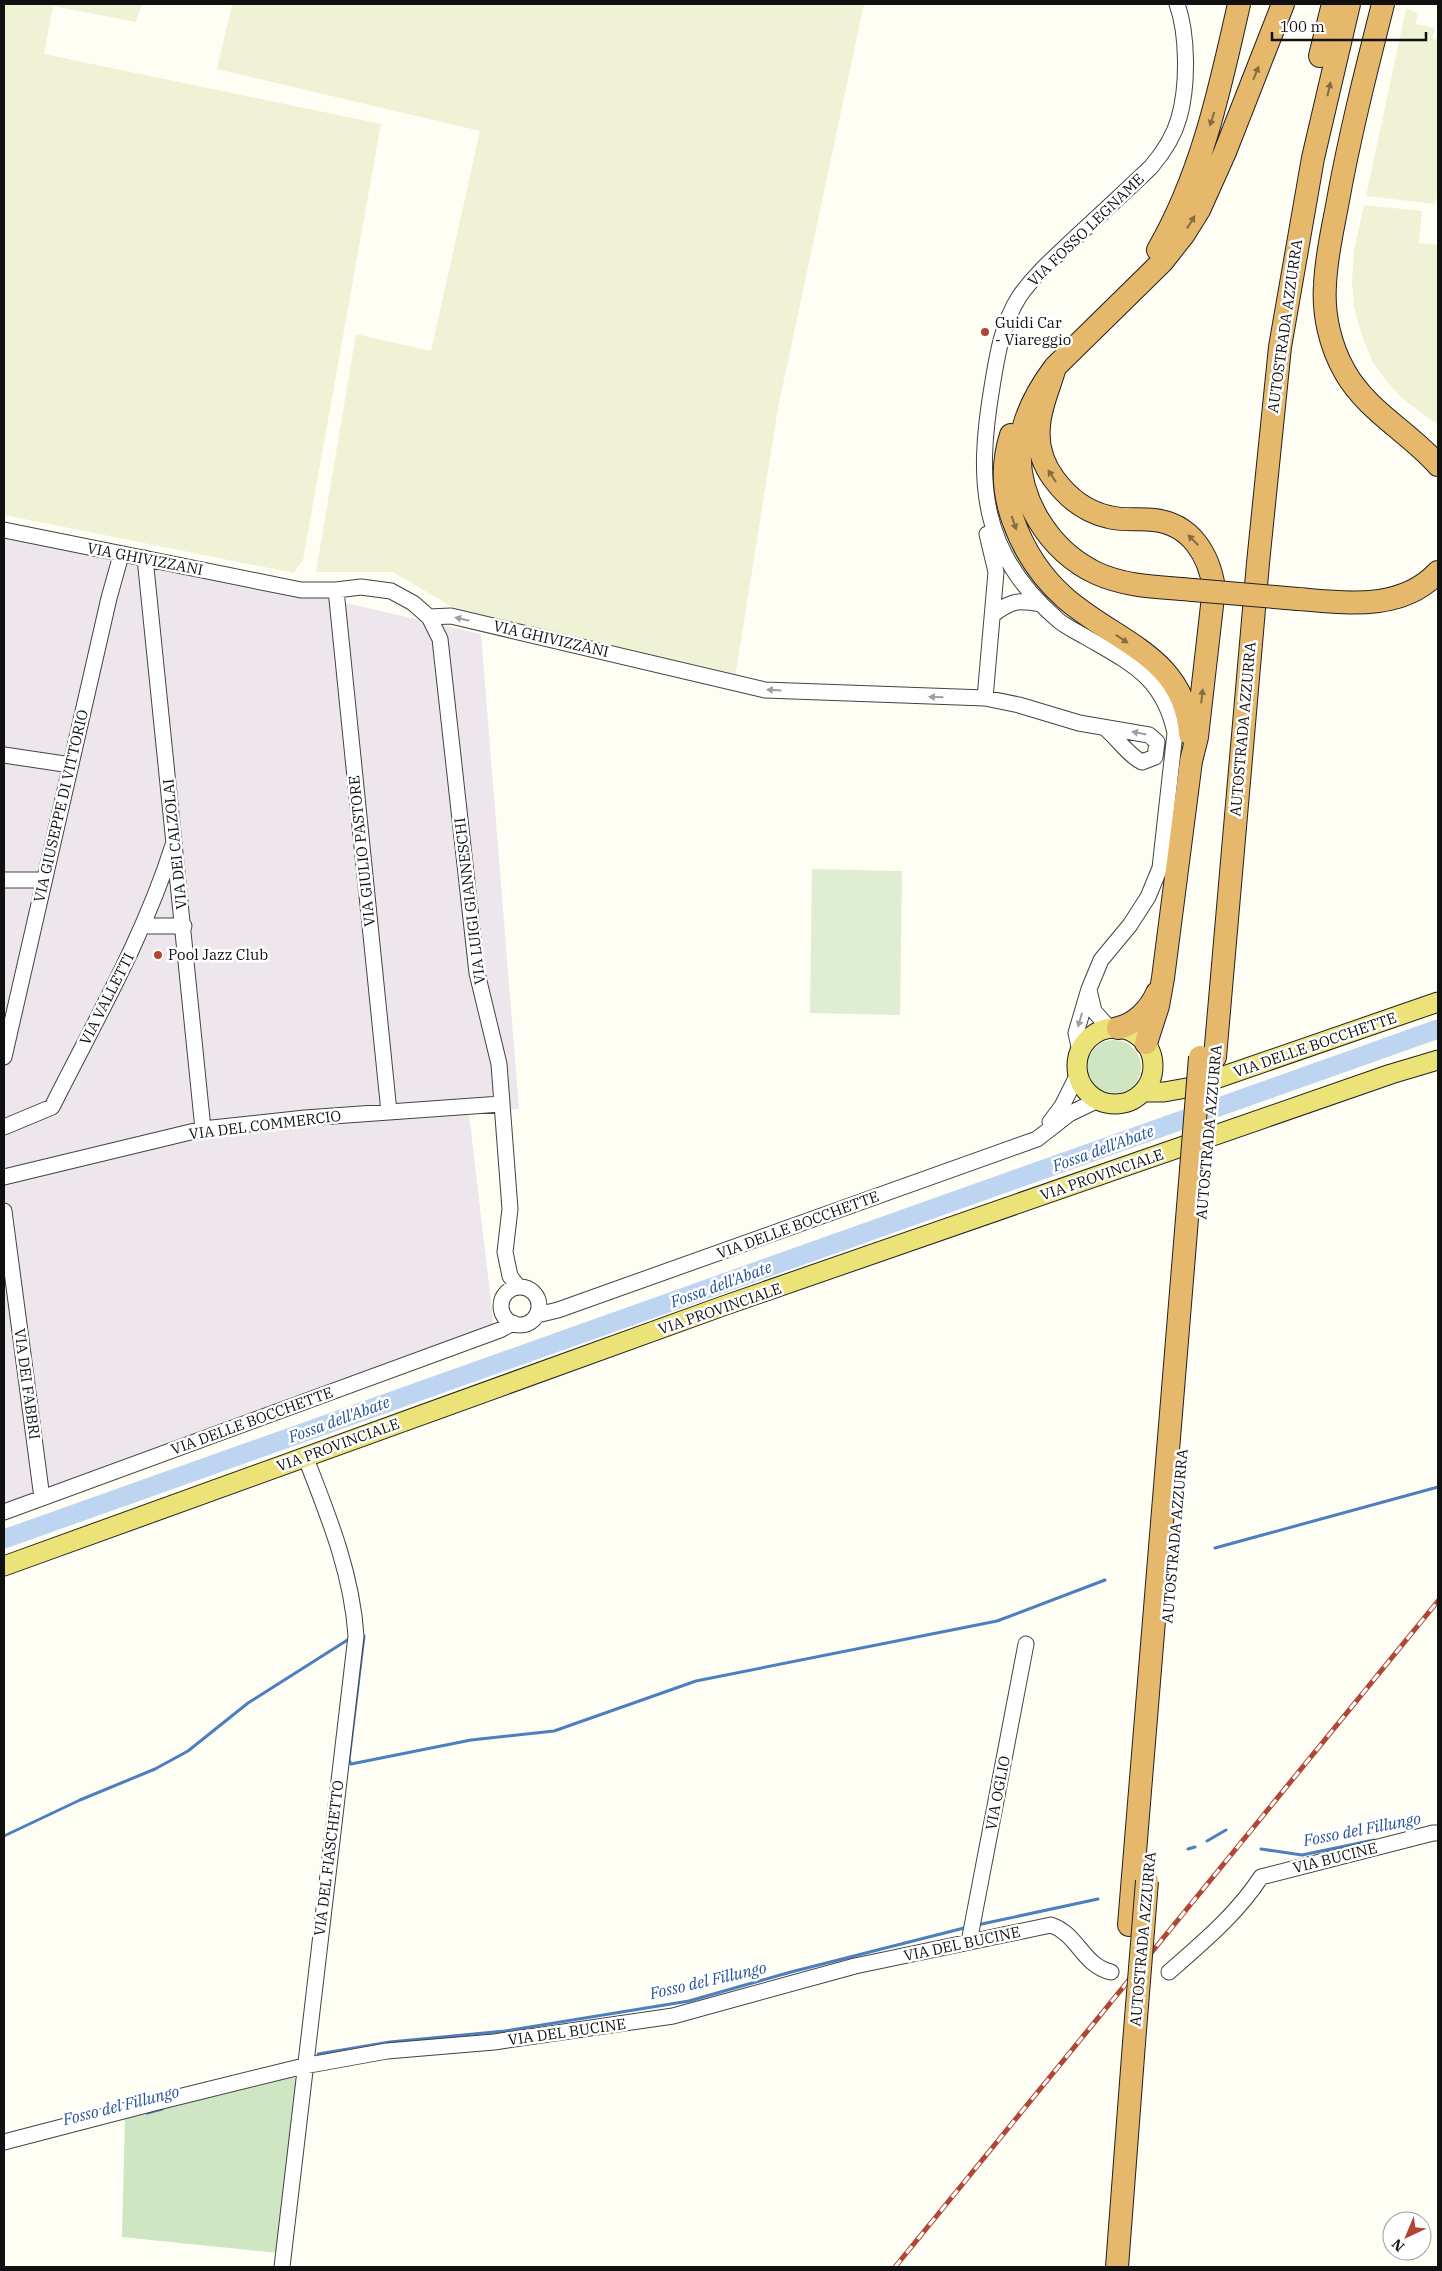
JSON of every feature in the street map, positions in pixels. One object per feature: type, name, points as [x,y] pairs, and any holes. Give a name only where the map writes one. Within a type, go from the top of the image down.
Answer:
[{"type":"highway","points":[[1138,285],[1173,221],[1194,170],[1217,103],[1239,4]]},
{"type":"highway","points":[[1191,761],[1186,707],[1180,691],[1170,676],[1156,662],[1094,620],[1056,590],[1033,563],[1018,533],[1006,490],[1007,449],[1026,397],[1171,252],[1199,210],[1225,152],[1283,4]]},
{"type":"highway","name":"AUTOSTRADA AZZURRA","points":[[1208,1057],[1259,396],[1289,206],[1333,4]]},
{"type":"highway","name":"AUTOSTRADA AZZURRA","points":[[1117,2267],[1127,2048],[1129,1925],[1208,1057],[1280,347],[1313,158],[1349,4]]},
{"type":"highway","points":[[1383,4],[1344,168],[1332,232],[1325,285],[1327,320],[1336,354],[1354,386],[1385,418],[1438,465]]},
{"type":"highway","points":[[1056,367],[1030,409],[1021,440],[1020,457],[1027,496],[1048,534],[1074,560],[1107,577],[1131,584],[1361,603],[1389,600],[1416,591],[1438,572]]},
{"type":"highway","points":[[1056,367],[1040,419],[1038,438],[1045,464],[1060,487],[1077,503],[1099,515],[1120,519],[1153,520],[1173,525],[1193,538],[1207,560],[1214,588],[1197,737],[1191,761],[1164,978],[1150,1053]]},
{"type":"highway","points":[[1114,1028],[1130,1025],[1152,1004],[1164,978]]},
{"type":"highway","name":"AUTOSTRADA AZZURRA","points":[[1102,2267],[1147,1881],[1198,1169]]},
{"type":"main road","name":"VIA DELLE BOCCHETTE","points":[[1144,1092],[1164,1092],[1192,1087],[1438,1002]]},
{"type":"main road","points":[[1150,1053],[1153,1073],[1144,1092],[1136,1098],[1117,1104],[1098,1100],[1086,1089],[1078,1074],[1077,1062],[1080,1051],[1087,1040],[1097,1032],[1114,1028],[1129,1030],[1150,1053],[1175,1084],[1192,1087]]},
{"type":"main road","name":"VIA PROVINCIALE","points":[[4,1566],[723,1306],[1355,1086],[1438,1060]]},
{"type":"street","name":"VIA FOSSO LEGNAME","points":[[1080,1051],[1076,1033],[1089,989],[1101,960],[1130,925],[1148,897],[1160,868],[1175,733],[1171,712],[1162,695],[1149,678],[1132,665],[1060,621],[1041,604],[1018,576],[1001,549],[989,518],[983,473],[984,436],[1000,344],[1018,299],[1034,278],[1151,167],[1172,137],[1180,118],[1185,80],[1183,20],[1178,4]]},
{"type":"street","points":[[985,698],[996,572],[987,537],[989,518]]},
{"type":"street","name":"VIA GHIVIZZANI","points":[[4,530],[301,590],[336,590],[361,587],[392,591],[413,603],[429,617],[451,616],[765,690],[985,698],[1019,705],[1104,728]]},
{"type":"street","name":"VIA GIUSEPPE DI VITTORIO","points":[[4,1057],[109,598],[121,555]]},
{"type":"street","name":"VIA DEI CALZOLAI","points":[[145,558],[184,926],[203,1129]]},
{"type":"street","points":[[994,611],[997,592],[1002,580],[1018,576]]},
{"type":"street","name":"VIA GIULIO PASTORE","points":[[336,590],[389,1112]]},
{"type":"street","points":[[994,611],[1018,600],[1041,604]]},
{"type":"street","name":"VIA LUIGI GIANNESCHI","points":[[429,617],[440,639],[477,973],[498,1064],[510,1209],[505,1252],[512,1285]]},
{"type":"street","points":[[4,755],[71,765]]},
{"type":"street","name":"VIA VALLETTI","points":[[4,1127],[52,1107],[143,926],[162,880],[175,839]]},
{"type":"street","points":[[4,880],[44,880]]},
{"type":"street","points":[[143,926],[184,926]]},
{"type":"street","points":[[1089,989],[1094,1011],[1114,1028]]},
{"type":"street","points":[[1037,1139],[1062,1106],[1078,1074]]},
{"type":"street","points":[[1037,1139],[1069,1114],[1098,1100]]},
{"type":"street","name":"VIA DEL COMMERCIO","points":[[4,1176],[203,1129],[312,1118],[501,1104]]},
{"type":"street","name":"VIA DELLE BOCCHETTE","points":[[4,1512],[506,1323],[518,1324],[529,1322],[538,1309],[558,1310],[1037,1139]]},
{"type":"street","name":"VIA DEI FABBRI","points":[[4,1211],[42,1498]]},
{"type":"street","points":[[506,1323],[502,1304],[512,1285],[524,1287],[534,1293],[538,1309]]},
{"type":"street","name":"VIA DEL FIASCHETTO","points":[[282,2267],[294,2178],[304,2066],[356,1636],[354,1605],[334,1531],[306,1456]]},
{"type":"street","name":"VIA OGLIO","points":[[972,1931],[1026,1644]]},
{"type":"street","name":"VIA BUCINE","points":[[1169,1972],[1232,1913],[1249,1895],[1261,1876],[1438,1833]]},
{"type":"street","name":"VIA DEL BUCINE","points":[[4,2142],[304,2066],[387,2051],[494,2042],[673,2016],[972,1931],[1051,1925],[1061,1928],[1098,1969],[1111,1972]]},
{"type":"shaded area","points":[[4,534],[109,557],[324,598],[481,634],[519,1109],[469,1114],[494,1327],[4,1507]]},
{"type":"green space","points":[[4,4],[142,4],[136,22],[53,6],[44,54],[381,124],[303,560],[294,573],[4,515]]},
{"type":"green space","points":[[232,4],[864,4],[778,408],[735,678],[479,623],[393,572],[316,572],[356,334],[431,351],[480,131],[217,69]]},
{"type":"green space","points":[[1406,9],[1418,13],[1416,24],[1435,28],[1432,39],[1438,40],[1438,199],[1436,199],[1435,204],[1366,196]]},
{"type":"green space","points":[[1364,205],[1422,211],[1419,243],[1438,245],[1438,425],[1403,399],[1388,383],[1373,363],[1362,336],[1354,307],[1352,281],[1354,250]]},
{"type":"green space","points":[[812,869],[902,871],[900,1015],[810,1013]]},
{"type":"green space","points":[[1109,1040],[1119,1040],[1129,1044],[1137,1052],[1141,1067],[1137,1082],[1129,1090],[1119,1094],[1109,1094],[1099,1090],[1091,1082],[1087,1072],[1087,1062],[1091,1052],[1099,1044]]},
{"type":"green space","points":[[288,2074],[298,2080],[279,2253],[122,2237],[125,2118]]},
{"type":"waterway","name":"Fossa dell'Abate","points":[[4,1539],[1438,1029]]},
{"type":"waterway","points":[[1215,1548],[1438,1487]]},
{"type":"waterway","points":[[364,1636],[349,1760],[351,1764],[471,1740],[554,1731],[696,1681],[997,1621],[1105,1580]]},
{"type":"waterway","points":[[4,1836],[80,1800],[155,1769],[188,1751],[248,1703],[349,1639]]},
{"type":"waterway","name":"Fosso del Fillungo","points":[[1207,1841],[1226,1830]]},
{"type":"waterway","name":"Fosso del Fillungo","points":[[1261,1849],[1302,1855],[1374,1840]]},
{"type":"waterway","name":"Fosso del Fillungo","points":[[1188,1849],[1195,1847]]},
{"type":"waterway","name":"Fosso del Fillungo","points":[[977,1925],[1098,1899]]},
{"type":"waterway","name":"Fosso del Fillungo","points":[[318,2054],[390,2042],[505,2031],[689,2001],[791,1972],[968,1927]]},
{"type":"waterway","name":"Fosso del Fillungo","points":[[147,2113],[162,2109]]},
{"type":"railway","points":[[895,2267],[1438,1601]]},
{"type":"place","name":"Guidi Car - Viareggio","points":[[985,332]]},
{"type":"place","name":"Pool Jazz Club","points":[[158,955]]}]
